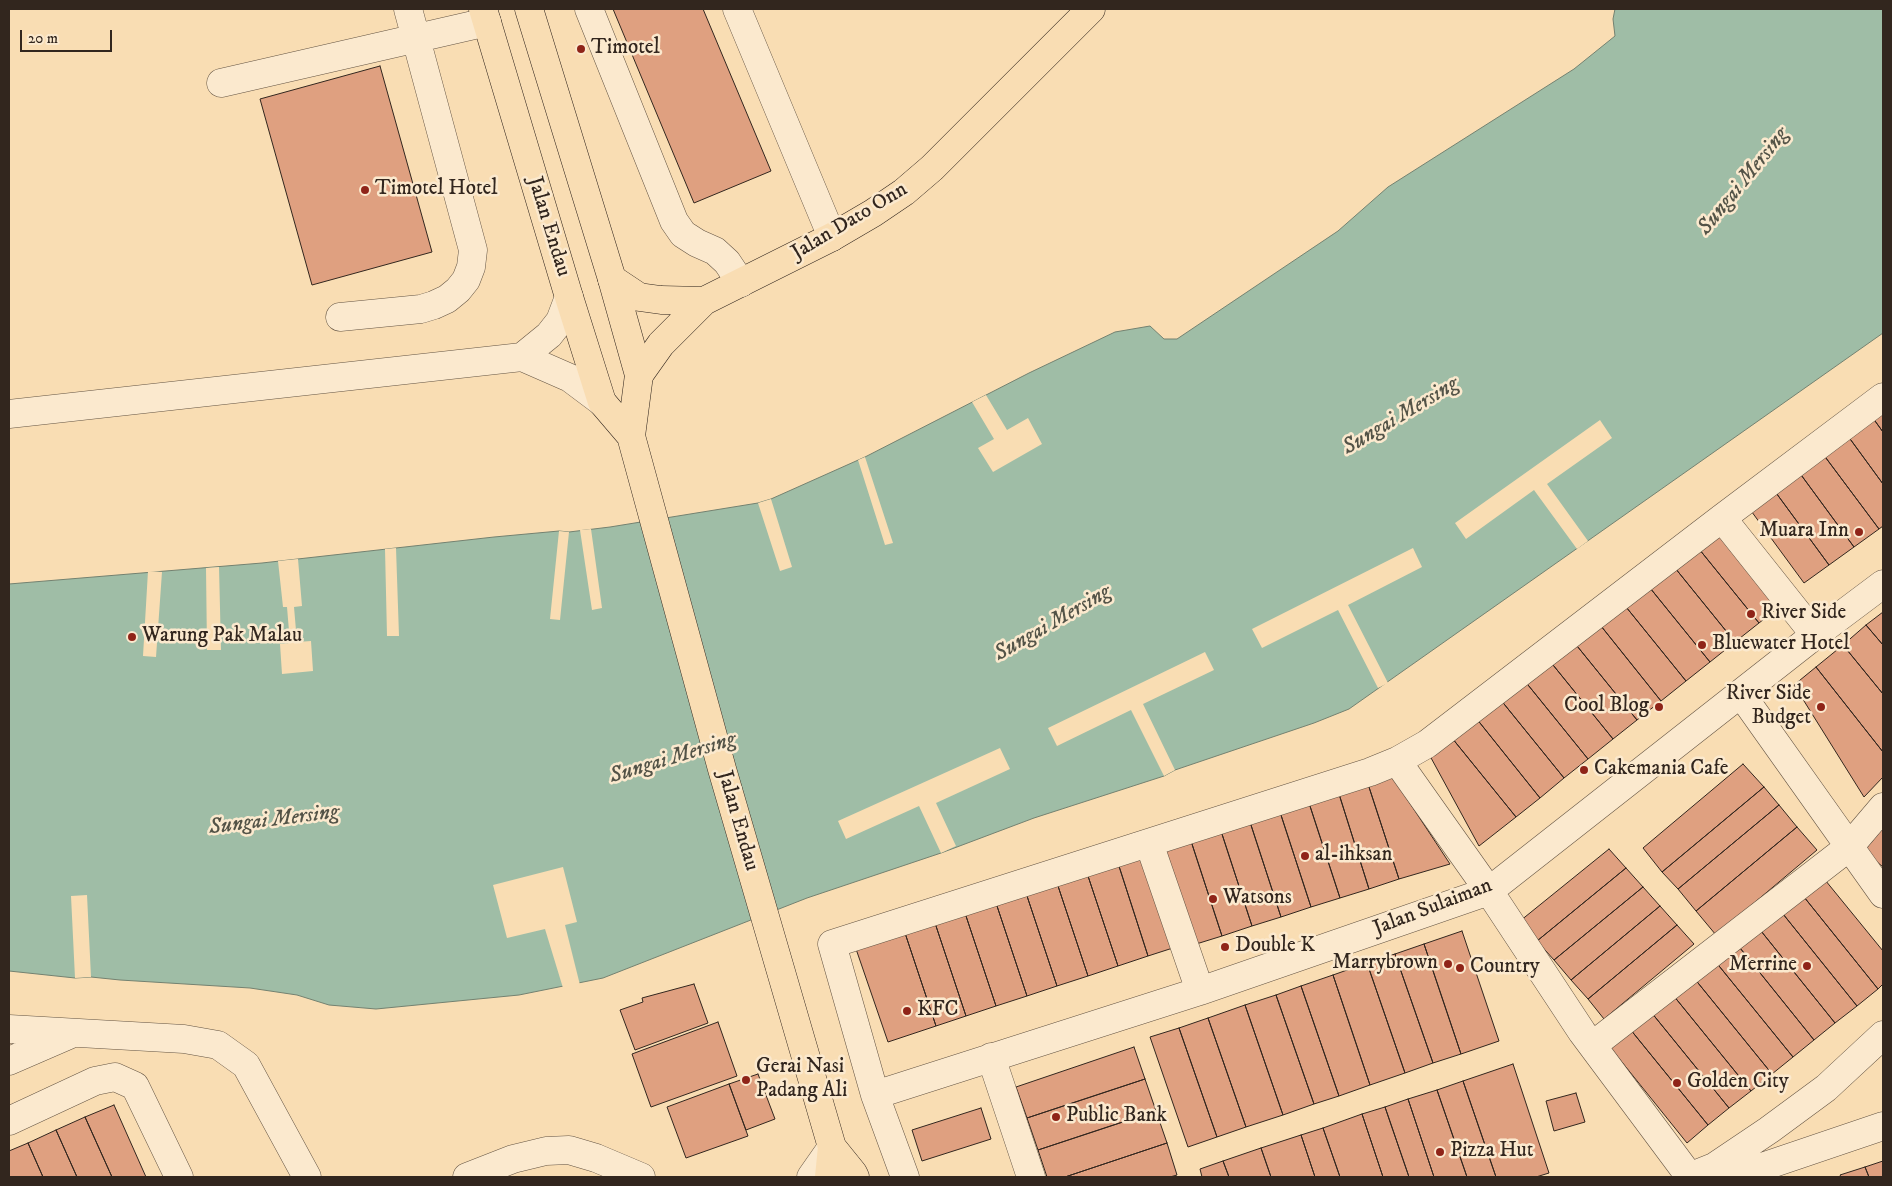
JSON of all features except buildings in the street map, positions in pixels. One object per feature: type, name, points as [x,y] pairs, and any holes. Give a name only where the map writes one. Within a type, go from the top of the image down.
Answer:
[{"type":"main road","name":"Jalan Endau","points":[[529,9],[612,279],[638,375],[631,436],[722,769],[832,1147],[829,1177]]},
{"type":"main road","name":"Jalan Dato Onn","points":[[612,279],[638,297],[661,300],[704,301],[832,237],[904,192],[932,168],[1091,9]]},
{"type":"main road","name":"Jalan Endau","points":[[485,16],[602,402],[631,436]]},
{"type":"main road","points":[[638,375],[661,344],[704,301]]},
{"type":"main road","name":"Jalan Endau","points":[[832,1147],[855,1177]]},
{"type":"street","points":[[340,317],[420,309],[434,305],[447,299],[458,290],[466,280],[471,267],[473,250],[408,9]]},
{"type":"street","points":[[589,9],[674,221],[684,234],[697,243],[716,251],[727,262],[741,283]]},
{"type":"street","points":[[737,9],[832,237]]},
{"type":"street","points":[[221,83],[417,38],[485,16]]},
{"type":"street","points":[[522,357],[549,335],[560,321],[569,297]]},
{"type":"street","points":[[9,414],[522,357],[570,378],[602,402]]},
{"type":"street","points":[[905,1177],[875,1095],[832,944],[1397,762],[1427,744],[1883,397]]},
{"type":"street","points":[[1722,518],[1815,635]]},
{"type":"street","name":"Jalan Sulaiman","points":[[875,1095],[1200,991],[1489,891],[1815,635],[1883,584]]},
{"type":"street","points":[[1741,694],[1883,894]]},
{"type":"street","points":[[1397,762],[1489,891],[1593,1046],[1698,1174]]},
{"type":"street","points":[[1593,1046],[1849,847],[1883,807]]},
{"type":"street","points":[[1149,843],[1200,991]]},
{"type":"street","points":[[9,1029],[184,1039],[218,1045],[246,1065],[307,1177]]},
{"type":"street","points":[[9,1061],[73,1033]]},
{"type":"street","points":[[1698,1174],[1769,1130],[1826,1088],[1883,1035]]},
{"type":"street","points":[[991,1057],[1031,1177]]},
{"type":"street","points":[[1826,1088],[1852,1081],[1883,1058]]},
{"type":"street","points":[[9,1121],[95,1082],[115,1077],[135,1086],[179,1177]]},
{"type":"street","points":[[1698,1174],[1762,1167],[1883,1126]]},
{"type":"street","points":[[811,1177],[832,1147]]},
{"type":"street","points":[[466,1177],[513,1159],[546,1151],[569,1150],[596,1158],[640,1177]]},
{"type":"street","points":[[596,1158],[618,1177]]},
{"type":"water","name":"Sungai Mersing","points":[[1615,9],[1883,9],[1883,333],[1349,709],[1314,723],[1175,770],[1164,776],[1034,818],[941,853],[807,898],[603,978],[519,995],[376,1009],[329,1005],[297,995],[250,988],[91,977],[75,978],[9,971],[9,584],[262,563],[494,537],[559,531],[569,532],[758,503],[771,499],[865,457],[1029,373],[1115,332],[1150,326],[1164,339],[1177,339],[1338,231],[1388,187],[1574,69],[1615,36],[1613,19]]},
{"type":"pier","points":[[986,395],[1007,430],[1028,418],[1042,444],[993,472],[978,448],[994,439],[972,402]]},
{"type":"pier","points":[[1600,420],[1612,438],[1547,484],[1588,541],[1577,549],[1534,490],[1466,539],[1455,523]]},
{"type":"pier","points":[[865,457],[893,543],[885,545],[858,460]]},
{"type":"pier","points":[[771,499],[792,567],[780,571],[758,503]]},
{"type":"pier","points":[[591,529],[602,608],[592,610],[580,530]]},
{"type":"pier","points":[[559,531],[569,532],[560,620],[550,619]]},
{"type":"pier","points":[[396,548],[399,636],[387,636],[385,549]]},
{"type":"pier","points":[[1413,548],[1422,567],[1348,605],[1388,683],[1378,688],[1338,610],[1262,648],[1252,629]]},
{"type":"pier","points":[[298,559],[302,606],[294,607],[297,642],[311,641],[313,671],[282,674],[280,644],[290,643],[287,607],[283,607],[278,561]]},
{"type":"pier","points":[[219,567],[221,650],[207,650],[206,568]]},
{"type":"pier","points":[[148,571],[162,572],[156,657],[143,656]]},
{"type":"pier","points":[[1205,652],[1214,670],[1143,704],[1175,770],[1164,776],[1131,710],[1057,746],[1048,728]]},
{"type":"pier","points":[[1000,748],[1010,769],[936,803],[956,846],[941,853],[919,806],[846,839],[838,821]]},
{"type":"pier","points":[[563,867],[577,922],[565,925],[580,985],[563,988],[545,929],[507,938],[493,885]]},
{"type":"pier","points":[[87,895],[91,977],[75,978],[71,896]]},
{"type":"place","name":"Timotel","points":[[581,49]]},
{"type":"place","name":"Timotel Hotel","points":[[365,190]]},
{"type":"place","name":"Muara Inn","points":[[1859,532]]},
{"type":"place","name":"River Side","points":[[1751,614]]},
{"type":"place","name":"Warung Pak Malau","points":[[132,637]]},
{"type":"place","name":"Bluewater Hotel","points":[[1702,645]]},
{"type":"place","name":"Cool Blog","points":[[1659,707]]},
{"type":"place","name":"River Side Budget","points":[[1821,707]]},
{"type":"place","name":"Cakemania Cafe","points":[[1584,770]]},
{"type":"place","name":"al-ihksan","points":[[1305,856]]},
{"type":"place","name":"Watsons","points":[[1213,899]]},
{"type":"place","name":"Double K","points":[[1225,947]]},
{"type":"place","name":"Marrybrown","points":[[1448,964]]},
{"type":"place","name":"Merrine","points":[[1807,966]]},
{"type":"place","name":"Country","points":[[1460,968]]},
{"type":"place","name":"KFC","points":[[907,1011]]},
{"type":"place","name":"Gerai Nasi Padang Ali","points":[[746,1080]]},
{"type":"place","name":"Golden City","points":[[1677,1083]]},
{"type":"place","name":"Public Bank","points":[[1056,1117]]},
{"type":"place","name":"Pizza Hut","points":[[1440,1152]]}]
